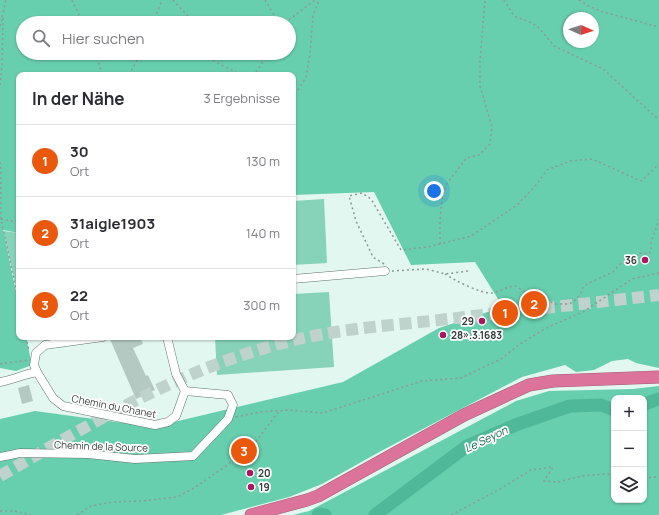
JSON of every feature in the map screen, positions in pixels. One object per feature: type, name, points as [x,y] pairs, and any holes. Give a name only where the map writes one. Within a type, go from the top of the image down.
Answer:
[{"type":"highway","points":[[251,515],[318,496],[464,416],[529,385],[553,381],[659,377]]},
{"type":"street","points":[[296,279],[385,272]]},
{"type":"street","points":[[35,356],[45,346],[84,340]]},
{"type":"street","points":[[169,340],[176,374],[185,391],[228,395],[233,405],[228,419]]},
{"type":"street","name":"Chemin du Chanet","points":[[35,356],[34,365],[37,372],[53,398],[63,406],[155,425],[168,422],[176,416],[185,391]]},
{"type":"street","points":[[0,382],[12,380],[37,372]]},
{"type":"street","name":"Chemin de la Source","points":[[0,457],[20,453],[88,454],[134,459],[193,456],[228,419]]},
{"type":"path","points":[[0,26],[6,0]]},
{"type":"path","points":[[72,0],[80,16]]},
{"type":"path","points":[[156,16],[162,0]]},
{"type":"path","points":[[173,0],[188,16]]},
{"type":"path","points":[[265,0],[275,16]]},
{"type":"path","points":[[294,16],[315,0]]},
{"type":"path","points":[[296,90],[298,90],[306,77],[310,54],[313,16],[319,0]]},
{"type":"path","points":[[440,244],[440,220],[446,186],[466,158],[479,155],[490,144],[492,127],[480,86],[480,61],[485,0]]},
{"type":"path","points":[[504,0],[514,16],[532,23],[554,46],[603,69],[659,120]]},
{"type":"path","points":[[579,0],[603,12],[659,27]]},
{"type":"path","points":[[0,85],[2,65],[2,16]]},
{"type":"path","points":[[98,60],[101,72]]},
{"type":"path","points":[[131,72],[137,60]]},
{"type":"path","points":[[212,60],[235,72]]},
{"type":"path","points":[[256,72],[264,60]]},
{"type":"path","points":[[385,272],[389,267],[373,257],[356,221],[350,196],[362,193],[371,199],[401,250],[428,247],[471,236],[517,205],[537,184],[547,170],[570,161],[592,159],[641,181],[659,164]]},
{"type":"path","points":[[0,162],[0,219],[16,290]]},
{"type":"path","points":[[0,219],[16,220]]},
{"type":"path","points":[[385,272],[426,269],[445,274],[461,283],[484,291],[493,293],[504,288],[516,286],[534,298],[546,300],[556,304],[569,304],[580,295],[582,289],[588,283],[613,272],[622,262],[633,264],[636,263],[638,253],[649,254],[651,251],[651,242],[659,220]]},
{"type":"path","points":[[445,274],[468,270]]},
{"type":"path","points":[[228,419],[260,412],[290,410],[322,413],[422,381],[461,378],[501,359],[520,344],[548,327],[583,312],[632,280],[659,272]]},
{"type":"path","points":[[27,340],[30,352],[35,356]]},
{"type":"path","points":[[0,364],[35,356]]},
{"type":"path","points":[[77,515],[91,506],[113,502],[142,501],[177,497],[236,459],[254,444],[279,411]]},
{"type":"path","points":[[451,515],[500,489],[531,470],[553,468],[544,482],[558,482],[582,476],[611,475]]},
{"type":"path","points":[[647,478],[659,477]]},
{"type":"path","points":[[0,511],[14,511],[31,515]]},
{"type":"green space","points":[[0,0],[659,0],[659,368],[636,363],[628,359],[612,361],[594,370],[576,372],[565,365],[522,377],[381,451],[322,484],[289,497],[221,515],[0,515],[0,419],[35,411],[153,427],[343,382],[439,328],[503,307],[475,262],[411,265],[374,192],[296,195],[296,72],[16,72],[16,232],[3,230],[16,292],[16,340],[27,340],[32,365],[16,371],[0,368]]},
{"type":"green space","points":[[324,199],[327,263],[296,265],[296,201]]},
{"type":"green space","points":[[3,231],[16,233],[16,286]]},
{"type":"green space","points":[[329,292],[334,367],[217,375],[215,340],[296,340],[296,294]]},
{"type":"green space","points":[[659,386],[659,515],[293,515],[309,511],[516,401],[549,391],[633,389]]},
{"type":"building","points":[[110,340],[141,340],[143,344],[133,348],[146,376],[148,375],[155,390],[136,399]]},
{"type":"building","points":[[29,385],[33,401],[22,404],[18,388]]},
{"type":"waterway","name":"Le Seyon","points":[[647,403],[659,399]]},
{"type":"waterway","name":"Le Seyon","points":[[375,515],[467,446],[518,424],[570,406],[601,405],[611,409]]},
{"type":"waterway","name":"Le Seyon","points":[[318,515],[325,515]]},
{"type":"tunnel","points":[[0,476],[102,418],[172,383],[208,367],[283,343],[356,329],[659,295]]},
{"type":"place","name":"36","points":[[645,260]]},
{"type":"place","name":"31aigle1903","points":[[534,304]]},
{"type":"place","name":"30","points":[[505,313]]},
{"type":"place","name":"29","points":[[482,321]]},
{"type":"place","name":"28».3.1683","points":[[443,335]]},
{"type":"place","name":"22","points":[[244,451]]},
{"type":"place","name":"20","points":[[250,473]]},
{"type":"place","name":"19","points":[[251,487]]}]
